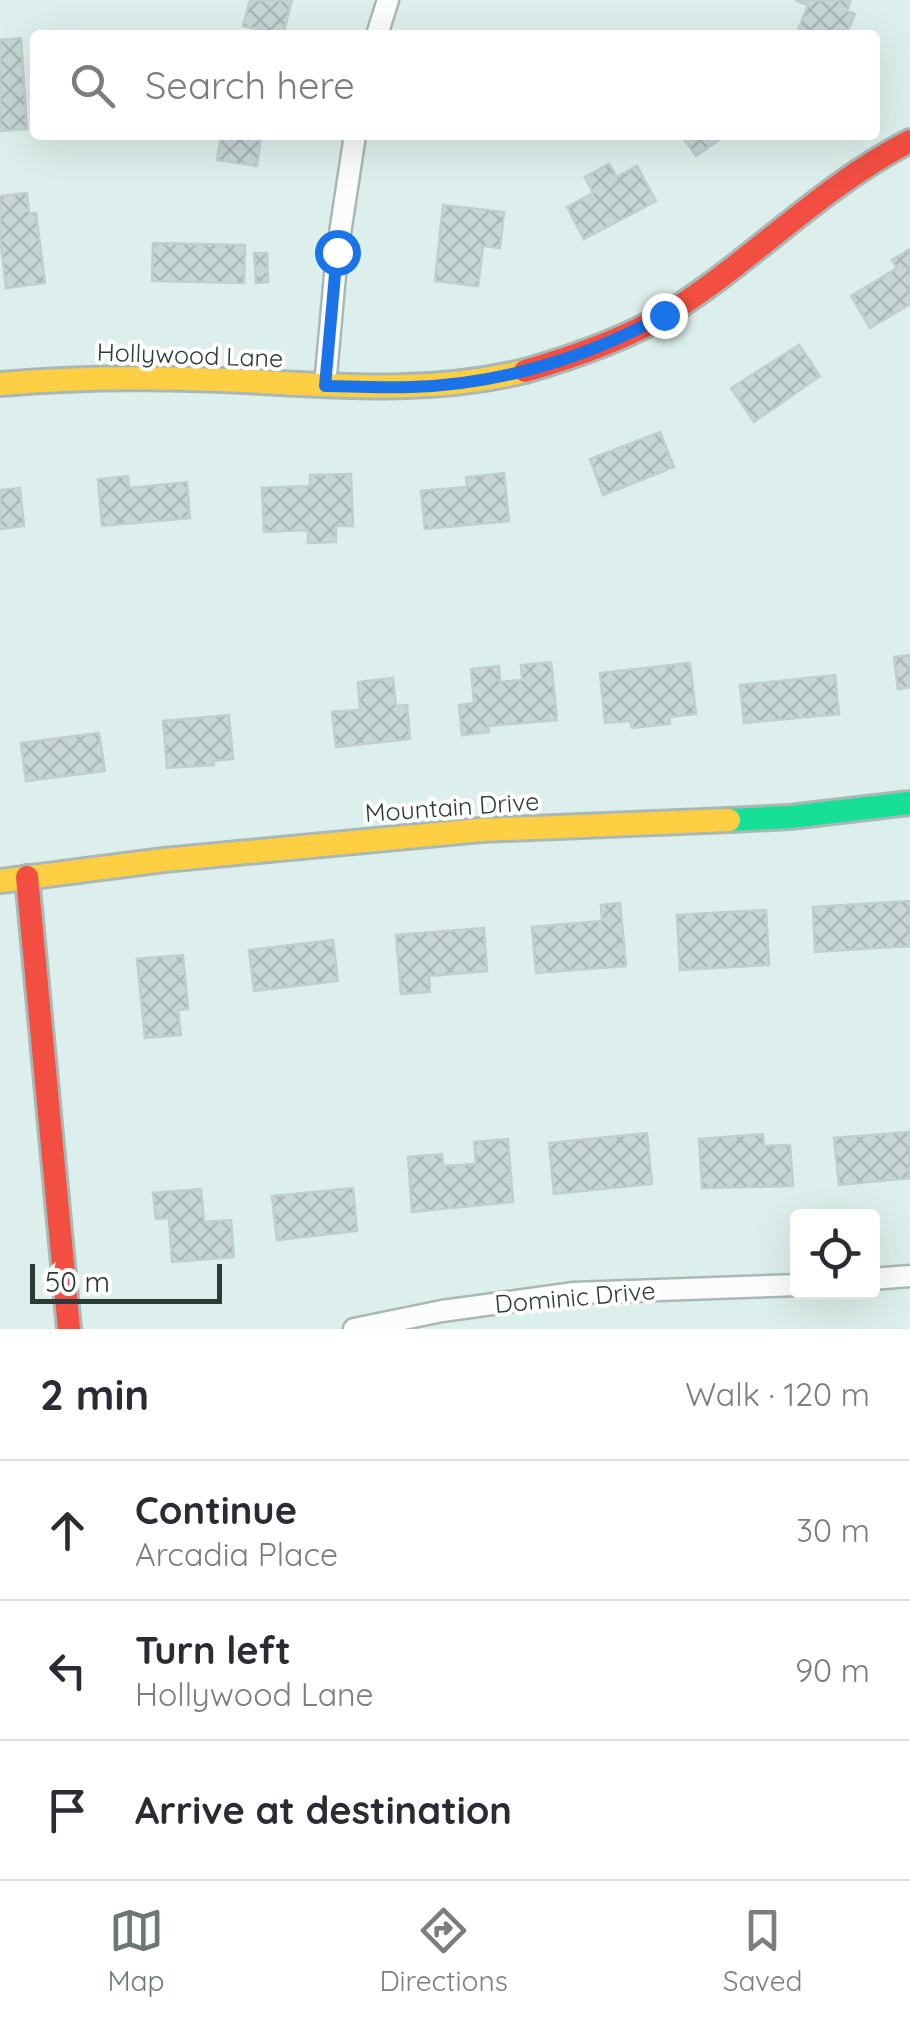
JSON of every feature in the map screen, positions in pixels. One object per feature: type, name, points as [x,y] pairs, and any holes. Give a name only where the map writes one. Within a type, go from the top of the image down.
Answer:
[{"type":"street","points":[[379,30],[388,0]]},
{"type":"street","points":[[325,386],[337,252],[353,140]]},
{"type":"street","name":"Hollywood Lane","points":[[0,384],[66,379],[222,380],[412,388],[498,377],[566,359],[630,334],[709,285],[840,180],[910,141]]},
{"type":"street","name":"Mountain Drive","points":[[0,881],[164,860],[481,830],[790,817],[910,802]]},
{"type":"street","points":[[27,876],[69,1329]]},
{"type":"street","points":[[880,1278],[910,1276]]},
{"type":"street","name":"Dominic Drive","points":[[354,1329],[442,1311],[574,1292],[790,1286]]},
{"type":"building","points":[[250,0],[292,0],[284,30],[243,26]]},
{"type":"building","points":[[795,0],[851,0],[847,11],[855,14],[848,30],[798,30],[808,5]]},
{"type":"building","points":[[21,38],[27,129],[0,131],[0,40]]},
{"type":"building","points":[[220,140],[260,140],[257,166],[217,160]]},
{"type":"building","points":[[685,140],[719,140],[696,156]]},
{"type":"building","points":[[609,164],[617,177],[637,166],[656,201],[584,239],[567,207],[593,193],[585,177]]},
{"type":"building","points":[[27,193],[29,213],[36,213],[45,283],[6,288],[0,196]]},
{"type":"building","points":[[443,205],[504,212],[500,248],[483,246],[478,286],[435,281]]},
{"type":"building","points":[[153,243],[245,245],[244,283],[152,281]]},
{"type":"building","points":[[910,249],[910,304],[870,328],[851,296],[897,268],[892,260]]},
{"type":"building","points":[[254,253],[267,253],[268,282],[256,283]]},
{"type":"building","points":[[799,345],[820,376],[754,422],[731,388]]},
{"type":"building","points":[[660,432],[674,467],[603,495],[590,459]]},
{"type":"building","points":[[504,473],[509,521],[425,529],[421,491],[467,487],[466,477]]},
{"type":"building","points":[[351,474],[353,526],[336,526],[336,542],[308,543],[308,530],[264,532],[262,488],[310,486],[310,475]]},
{"type":"building","points":[[128,476],[129,488],[187,482],[190,518],[102,526],[98,479]]},
{"type":"building","points":[[20,488],[24,526],[0,529],[0,490]]},
{"type":"building","points":[[910,655],[910,687],[898,689],[894,657]]},
{"type":"building","points":[[551,662],[557,720],[488,726],[489,732],[462,735],[459,705],[474,703],[471,669],[499,666],[500,682],[522,680],[521,665]]},
{"type":"building","points":[[690,663],[696,714],[669,717],[670,724],[632,728],[630,721],[605,723],[600,673]]},
{"type":"building","points":[[835,675],[839,714],[744,723],[740,685]]},
{"type":"building","points":[[393,678],[396,706],[407,705],[410,739],[336,747],[332,712],[360,710],[358,682]]},
{"type":"building","points":[[229,715],[233,759],[213,761],[214,765],[167,768],[163,721]]},
{"type":"building","points":[[99,733],[105,771],[26,781],[21,743]]},
{"type":"building","points":[[910,901],[910,946],[815,952],[813,907]]},
{"type":"building","points":[[620,903],[626,966],[536,973],[532,927],[602,921],[601,905]]},
{"type":"building","points":[[766,910],[769,965],[680,970],[677,915]]},
{"type":"building","points":[[484,928],[487,971],[429,976],[430,992],[401,994],[396,935]]},
{"type":"building","points":[[333,940],[338,981],[254,991],[249,950]]},
{"type":"building","points":[[183,955],[188,1009],[178,1010],[181,1035],[145,1038],[137,959]]},
{"type":"building","points":[[910,1132],[909,1178],[839,1185],[834,1138]]},
{"type":"building","points":[[647,1133],[652,1184],[554,1194],[549,1143]]},
{"type":"building","points":[[763,1134],[764,1146],[790,1145],[793,1186],[702,1188],[699,1139]]},
{"type":"building","points":[[508,1139],[513,1202],[412,1212],[408,1157],[442,1154],[443,1166],[476,1164],[474,1142]]},
{"type":"building","points":[[353,1188],[357,1231],[277,1240],[272,1196]]},
{"type":"building","points":[[201,1189],[204,1222],[231,1220],[234,1257],[172,1262],[169,1218],[156,1219],[153,1193]]},
{"type":"traffic: fast","points":[[729,820],[910,803]]},
{"type":"traffic: slow","points":[[0,384],[153,378],[385,387],[455,383],[525,371]]},
{"type":"traffic: slow","points":[[0,881],[164,860],[481,830],[729,820]]},
{"type":"traffic: jam","points":[[525,371],[598,347],[667,314],[845,181],[910,141]]},
{"type":"traffic: jam","points":[[27,877],[69,1329]]},
{"type":"route","points":[[337,252],[325,386],[412,388],[498,377],[566,359],[630,334],[664,315]]}]
